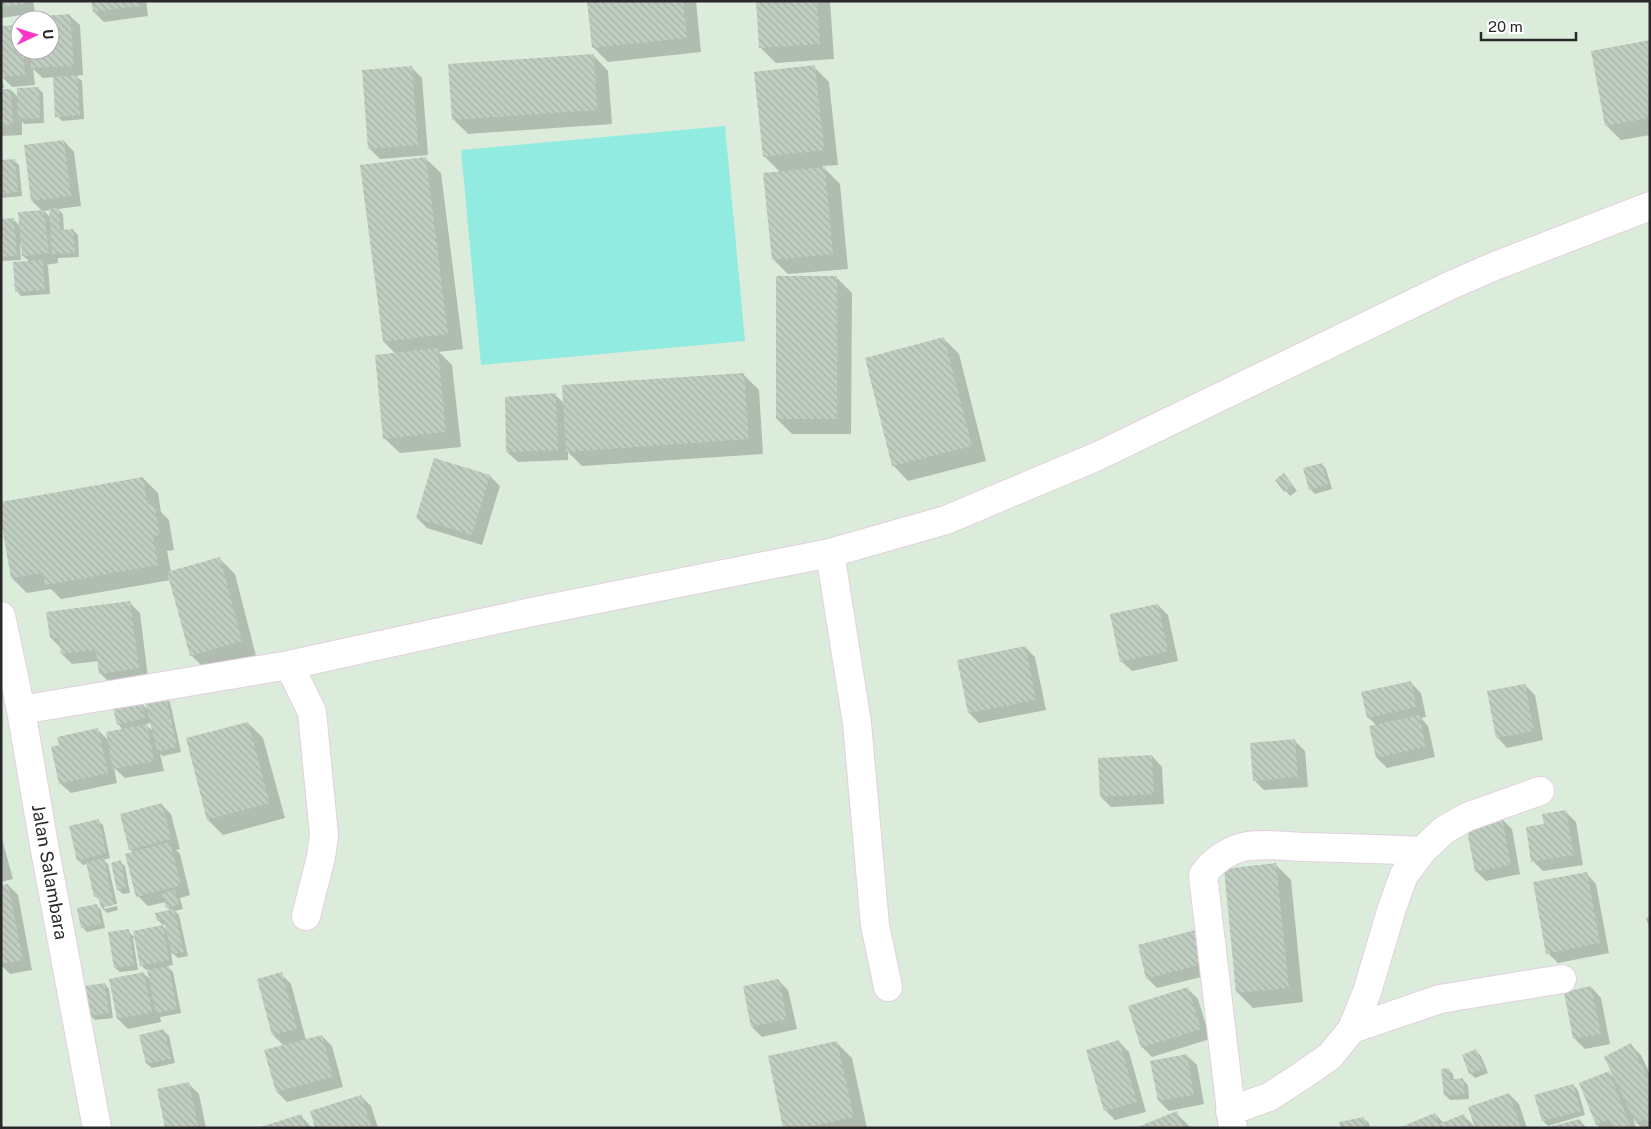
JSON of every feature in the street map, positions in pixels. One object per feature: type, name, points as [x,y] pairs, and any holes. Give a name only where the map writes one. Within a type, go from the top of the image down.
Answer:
[{"type":"street","points":[[21,710],[289,665],[527,613],[830,553],[946,520],[1098,456],[1449,286],[1494,266],[1650,206]]},
{"type":"street","points":[[830,553],[857,723],[868,828],[875,925],[888,987]]},
{"type":"street","name":"Jalan Salambara","points":[[1,616],[21,710],[44,845],[97,1128]]},
{"type":"street","points":[[289,665],[312,712],[324,835],[321,857],[306,916]]},
{"type":"street","points":[[1422,851],[1245,846],[1235,849],[1218,859],[1207,870],[1203,876],[1232,1120],[1330,1056],[1352,1029],[1367,992],[1404,875],[1422,851],[1444,830],[1467,817],[1540,791]]},
{"type":"street","points":[[1352,1029],[1440,999],[1562,979]]},
{"type":"shaded area","points":[[725,126],[745,341],[481,365],[461,150]]},
{"type":"building","points":[[1,1],[25,1],[25,4],[1,7]]},
{"type":"building","points":[[91,1],[138,1],[139,6],[93,12]]},
{"type":"building","points":[[587,1],[683,1],[687,38],[592,48]]},
{"type":"building","points":[[756,1],[817,1],[820,44],[759,48]]},
{"type":"building","points":[[70,14],[74,66],[31,68],[31,60],[60,60],[60,15]]},
{"type":"building","points":[[1,26],[10,26],[10,60],[24,60],[25,75],[1,77]]},
{"type":"building","points":[[1650,40],[1650,118],[1605,126],[1591,51]]},
{"type":"building","points":[[594,54],[597,110],[452,120],[448,64]]},
{"type":"building","points":[[815,65],[824,150],[763,157],[754,72]]},
{"type":"building","points":[[412,66],[418,145],[368,149],[362,70]]},
{"type":"building","points":[[77,75],[80,115],[55,117],[53,77]]},
{"type":"building","points":[[39,87],[40,118],[18,119],[17,88]]},
{"type":"building","points":[[1,89],[11,89],[13,125],[1,126]]},
{"type":"building","points":[[64,140],[71,196],[31,201],[24,145]]},
{"type":"building","points":[[426,157],[448,334],[383,342],[360,165]]},
{"type":"building","points":[[15,159],[18,192],[1,194],[1,160]]},
{"type":"building","points":[[825,167],[833,254],[772,260],[763,173]]},
{"type":"building","points":[[49,208],[59,208],[60,230],[73,229],[75,253],[52,254]]},
{"type":"building","points":[[44,210],[49,253],[22,256],[18,212]]},
{"type":"building","points":[[14,218],[17,256],[1,257],[1,219]]},
{"type":"building","points":[[43,260],[45,290],[15,292],[13,262]]},
{"type":"building","points":[[776,276],[837,276],[837,419],[776,419]]},
{"type":"building","points":[[944,337],[972,446],[892,466],[865,358]]},
{"type":"building","points":[[438,348],[446,432],[383,439],[375,355]]},
{"type":"building","points":[[744,373],[749,439],[566,452],[562,385]]},
{"type":"building","points":[[556,393],[558,450],[506,452],[505,397]]},
{"type":"building","points":[[434,458],[490,475],[472,535],[416,518]]},
{"type":"building","points":[[1322,463],[1328,484],[1309,490],[1303,468]]},
{"type":"building","points":[[1284,473],[1293,485],[1284,492],[1275,480]]},
{"type":"building","points":[[143,477],[148,505],[154,503],[160,535],[153,536],[158,565],[45,585],[43,573],[11,578],[1,521],[1,502]]},
{"type":"building","points":[[220,557],[242,641],[190,656],[167,572]]},
{"type":"building","points":[[130,601],[139,668],[99,674],[96,650],[61,654],[59,638],[50,638],[46,612]]},
{"type":"building","points":[[1158,604],[1168,651],[1120,662],[1110,614]]},
{"type":"building","points":[[1026,646],[1036,700],[968,713],[957,660]]},
{"type":"building","points":[[1411,681],[1417,707],[1367,718],[1361,692]]},
{"type":"building","points":[[1525,684],[1534,731],[1496,738],[1487,691]]},
{"type":"building","points":[[166,696],[177,747],[157,752],[145,701]]},
{"type":"building","points":[[141,701],[145,718],[117,725],[113,708]]},
{"type":"building","points":[[1419,715],[1426,747],[1376,758],[1369,726]]},
{"type":"building","points":[[248,722],[270,803],[207,820],[186,738]]},
{"type":"building","points":[[147,724],[154,761],[113,769],[106,732]]},
{"type":"building","points":[[98,728],[108,773],[59,784],[51,747],[59,745],[57,737]]},
{"type":"building","points":[[1295,739],[1298,777],[1253,781],[1250,743]]},
{"type":"building","points":[[1152,755],[1154,794],[1100,797],[1098,758]]},
{"type":"building","points":[[162,803],[171,839],[129,850],[120,814]]},
{"type":"building","points":[[1566,810],[1574,855],[1531,862],[1526,827],[1544,824],[1542,814]]},
{"type":"building","points":[[1502,818],[1511,865],[1475,872],[1466,825]]},
{"type":"building","points":[[99,819],[106,853],[77,861],[69,826]]},
{"type":"building","points":[[170,842],[181,885],[136,897],[125,854]]},
{"type":"building","points":[[104,858],[114,905],[101,908],[98,896],[94,897],[86,862]]},
{"type":"building","points":[[121,860],[126,888],[117,890],[111,863]]},
{"type":"building","points":[[1276,863],[1289,988],[1236,993],[1224,869]]},
{"type":"building","points":[[1587,872],[1600,943],[1546,954],[1533,882]]},
{"type":"building","points":[[8,884],[23,960],[1,964],[1,885]]},
{"type":"building","points":[[175,890],[179,905],[166,908],[162,894]]},
{"type":"building","points":[[97,904],[101,924],[81,928],[77,908]]},
{"type":"building","points":[[174,909],[184,952],[172,954],[163,919],[157,921],[155,913]]},
{"type":"building","points":[[1650,917],[1650,929],[1649,929],[1646,918]]},
{"type":"building","points":[[163,925],[169,960],[140,966],[133,931]]},
{"type":"building","points":[[129,929],[134,965],[114,968],[108,932]]},
{"type":"building","points":[[1199,929],[1207,963],[1146,979],[1138,945]]},
{"type":"building","points":[[169,966],[177,1009],[156,1013],[147,970]]},
{"type":"building","points":[[144,972],[152,1012],[117,1019],[109,979]]},
{"type":"building","points":[[282,972],[297,1029],[272,1035],[257,979]]},
{"type":"building","points":[[779,979],[787,1019],[751,1027],[743,986]]},
{"type":"building","points":[[105,983],[109,1013],[89,1016],[85,986]]},
{"type":"building","points":[[1591,986],[1601,1034],[1573,1039],[1564,992]]},
{"type":"building","points":[[1188,987],[1201,1029],[1141,1048],[1128,1006]]},
{"type":"building","points":[[164,1029],[171,1059],[146,1064],[139,1035]]},
{"type":"building","points":[[322,1035],[333,1077],[276,1092],[264,1050]]},
{"type":"building","points":[[1119,1040],[1137,1102],[1104,1111],[1086,1050]]},
{"type":"building","points":[[837,1041],[854,1117],[805,1128],[783,1128],[768,1056]]},
{"type":"building","points":[[1631,1043],[1650,1083],[1650,1125],[1648,1126],[1645,1119],[1636,1124],[1604,1057]]},
{"type":"building","points":[[1476,1049],[1484,1069],[1469,1074],[1462,1055]]},
{"type":"building","points":[[1187,1054],[1194,1095],[1158,1101],[1150,1061]]},
{"type":"building","points":[[1449,1068],[1450,1080],[1463,1078],[1465,1094],[1444,1096],[1441,1069]]},
{"type":"building","points":[[1609,1071],[1631,1128],[1612,1128],[1609,1120],[1596,1125],[1579,1083]]},
{"type":"building","points":[[189,1082],[198,1126],[165,1128],[157,1089]]},
{"type":"building","points":[[1573,1084],[1581,1111],[1542,1121],[1534,1095]]},
{"type":"building","points":[[1509,1093],[1521,1128],[1475,1128],[1468,1107]]},
{"type":"building","points":[[361,1095],[372,1128],[315,1128],[310,1111]]},
{"type":"building","points":[[1177,1111],[1183,1128],[1141,1128],[1140,1126]]},
{"type":"building","points":[[1435,1113],[1439,1124],[1464,1114],[1469,1128],[1398,1128]]},
{"type":"building","points":[[302,1114],[306,1128],[260,1128],[260,1127]]},
{"type":"building","points":[[1364,1117],[1367,1128],[1341,1128],[1339,1122]]},
{"type":"building","points":[[1580,1119],[1582,1128],[1549,1127]]}]
